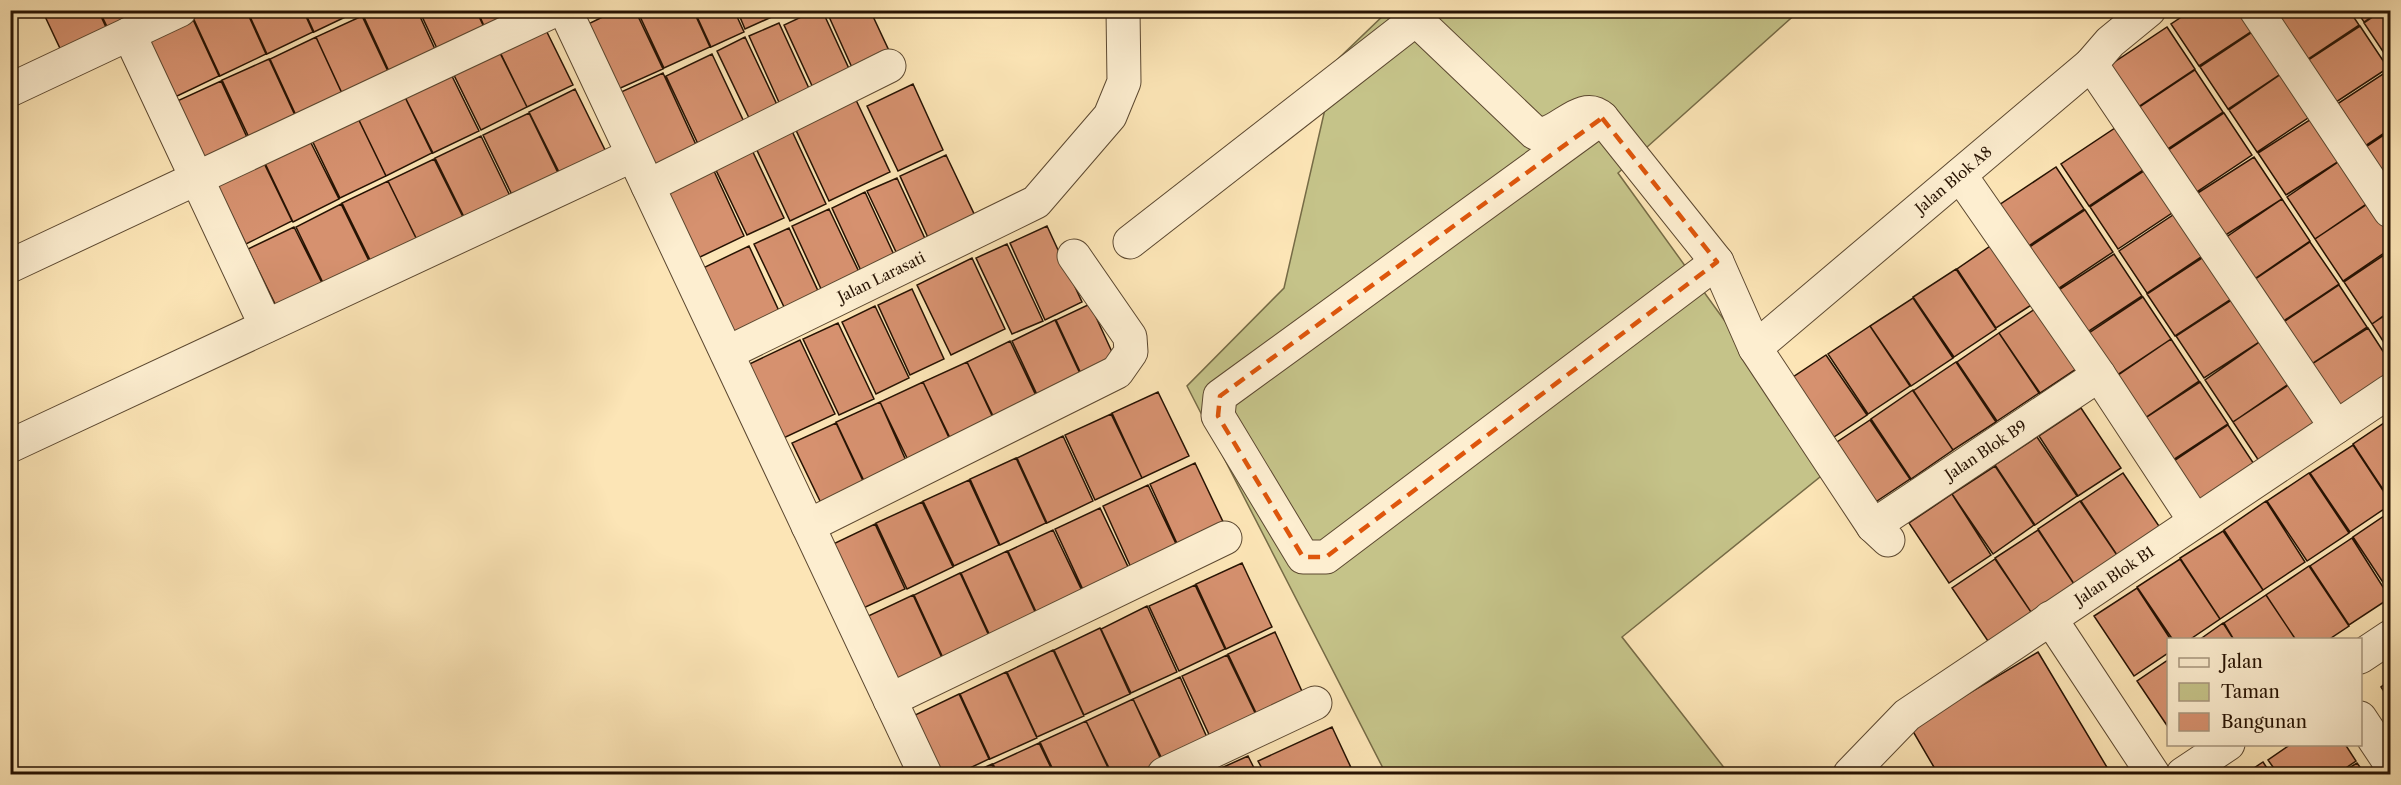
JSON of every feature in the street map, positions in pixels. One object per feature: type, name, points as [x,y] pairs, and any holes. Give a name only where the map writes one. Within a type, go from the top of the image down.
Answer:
[{"type":"street","points":[[10,90],[180,10]]},
{"type":"street","points":[[10,266],[555,10]]},
{"type":"street","points":[[565,10],[925,774]]},
{"type":"street","name":"Jalan Larasati","points":[[727,353],[1036,202],[1110,116],[1124,82],[1123,10]]},
{"type":"street","name":"Jalan Blok A8","points":[[1755,348],[2091,64],[2110,42],[2149,10]]},
{"type":"street","points":[[2256,10],[2391,211]]},
{"type":"street","points":[[1130,242],[1410,15],[1538,134],[1547,133],[1584,113],[1594,113],[1602,118],[1717,262],[1755,348]]},
{"type":"street","points":[[129,34],[266,326]]},
{"type":"street","points":[[2091,64],[2336,427]]},
{"type":"street","points":[[648,186],[889,66]]},
{"type":"street","points":[[1602,118],[1220,396],[1218,416],[1303,557],[1326,557],[1717,262]]},
{"type":"street","points":[[10,446],[633,155]]},
{"type":"street","points":[[1960,175],[2099,375],[2195,521]]},
{"type":"street","points":[[808,526],[1117,372],[1131,352],[1130,337],[1074,256]]},
{"type":"street","name":"Jalan Blok B9","points":[[1755,348],[1881,533],[2099,375]]},
{"type":"street","name":"Jalan Blok B1","points":[[1850,774],[1907,716],[2391,391]]},
{"type":"street","points":[[890,700],[1225,538]]},
{"type":"street","points":[[2050,618],[2153,774]]},
{"type":"street","points":[[2362,656],[2391,637]]},
{"type":"street","points":[[1164,774],[1315,703]]},
{"type":"street","points":[[2362,720],[2391,763]]},
{"type":"street","points":[[2183,774],[2225,746]]},
{"type":"highlighted area","points":[[1602,118],[1717,262],[1326,557],[1303,557],[1218,416],[1220,396]]},
{"type":"green space","points":[[1388,11],[1799,11],[1618,173],[1831,468],[1622,637],[1729,774],[1386,774],[1187,386],[1284,288],[1336,61]]},
{"type":"building","points":[[42,10],[98,10],[111,38],[65,59]]},
{"type":"building","points":[[99,10],[155,10],[112,37]]},
{"type":"building","points":[[246,10],[266,54],[220,76],[190,11]]},
{"type":"building","points":[[247,10],[303,10],[313,32],[267,54]]},
{"type":"building","points":[[304,10],[360,10],[314,32]]},
{"type":"building","points":[[373,10],[417,10],[439,58],[393,80],[363,15]]},
{"type":"building","points":[[419,10],[476,10],[488,36],[441,57]]},
{"type":"building","points":[[477,10],[533,10],[488,35]]},
{"type":"building","points":[[617,10],[635,10],[663,69],[616,90],[586,25]]},
{"type":"building","points":[[637,10],[693,10],[710,47],[664,68]]},
{"type":"building","points":[[694,10],[734,10],[744,32],[711,47]]},
{"type":"building","points":[[737,10],[774,10],[776,15],[745,29]]},
{"type":"building","points":[[816,10],[822,10],[851,73],[814,90],[784,25]]},
{"type":"building","points":[[826,10],[870,10],[891,55],[854,72]]},
{"type":"building","points":[[2192,10],[2249,10],[2260,26],[2199,66],[2171,24]]},
{"type":"building","points":[[2290,10],[2349,10],[2359,25],[2299,65],[2271,23]]},
{"type":"building","points":[[2356,10],[2381,10],[2364,22]]},
{"type":"building","points":[[2383,10],[2390,10],[2390,62],[2364,23]]},
{"type":"building","points":[[189,11],[219,76],[173,98],[143,33]]},
{"type":"building","points":[[362,16],[392,80],[346,102],[316,37]]},
{"type":"building","points":[[541,20],[573,85],[527,107],[495,42]]},
{"type":"building","points":[[779,23],[812,95],[782,109],[749,36]]},
{"type":"building","points":[[2360,26],[2388,68],[2327,108],[2299,66]]},
{"type":"building","points":[[2167,27],[2195,69],[2135,109],[2107,67]]},
{"type":"building","points":[[2260,27],[2288,69],[2228,109],[2200,67]]},
{"type":"building","points":[[316,37],[346,102],[300,124],[270,59]]},
{"type":"building","points":[[745,37],[779,109],[751,122],[717,51]]},
{"type":"building","points":[[495,43],[527,107],[481,130],[449,65]]},
{"type":"building","points":[[712,54],[745,124],[699,146],[666,76]]},
{"type":"building","points":[[269,59],[299,124],[253,146],[222,80]]},
{"type":"building","points":[[447,66],[479,131],[433,153],[401,89]]},
{"type":"building","points":[[2288,69],[2317,112],[2257,152],[2229,110]]},
{"type":"building","points":[[2195,70],[2223,112],[2163,152],[2135,110]]},
{"type":"building","points":[[2389,70],[2390,129],[2356,152],[2328,110]]},
{"type":"building","points":[[663,73],[697,147],[656,167],[621,92]]},
{"type":"building","points":[[221,81],[251,146],[206,167],[175,102]]},
{"type":"building","points":[[913,84],[943,150],[898,171],[867,106]]},
{"type":"building","points":[[401,89],[432,153],[386,176],[355,112]]},
{"type":"building","points":[[575,89],[607,154],[561,176],[529,112]]},
{"type":"building","points":[[856,100],[890,172],[829,201],[795,128]]},
{"type":"building","points":[[355,112],[386,176],[340,198],[309,134]]},
{"type":"building","points":[[529,113],[560,177],[514,199],[483,135]]},
{"type":"building","points":[[2224,113],[2252,155],[2192,195],[2164,153]]},
{"type":"building","points":[[2319,114],[2347,156],[2286,195],[2258,153]]},
{"type":"building","points":[[2121,124],[2149,166],[2089,206],[2061,164]]},
{"type":"building","points":[[791,129],[826,204],[790,221],[755,146]]},
{"type":"building","points":[[2390,131],[2390,191],[2357,153]]},
{"type":"building","points":[[307,135],[339,199],[293,222],[262,157]]},
{"type":"building","points":[[481,136],[512,200],[467,223],[435,158]]},
{"type":"building","points":[[751,148],[784,218],[747,235],[714,166]]},
{"type":"building","points":[[946,155],[977,220],[930,242],[900,176]]},
{"type":"building","points":[[2347,156],[2375,198],[2315,239],[2287,197]]},
{"type":"building","points":[[261,157],[292,221],[246,244],[215,180]]},
{"type":"building","points":[[2254,157],[2282,199],[2221,238],[2193,196]]},
{"type":"building","points":[[434,159],[466,223],[420,246],[388,181]]},
{"type":"building","points":[[2056,167],[2084,209],[2024,249],[1996,207]]},
{"type":"building","points":[[2150,167],[2178,209],[2118,249],[2090,207]]},
{"type":"building","points":[[714,171],[744,236],[698,258],[668,193]]},
{"type":"building","points":[[897,178],[927,243],[898,256],[867,191]]},
{"type":"building","points":[[388,181],[420,246],[374,268],[342,203]]},
{"type":"building","points":[[865,192],[895,257],[862,273],[832,208]]},
{"type":"building","points":[[2282,199],[2310,241],[2250,282],[2222,240]]},
{"type":"building","points":[[2375,199],[2390,223],[2390,249],[2343,281],[2315,239]]},
{"type":"building","points":[[341,204],[373,269],[327,291],[296,227]]},
{"type":"building","points":[[829,209],[860,274],[822,291],[792,226]]},
{"type":"building","points":[[2085,210],[2113,252],[2053,292],[2025,250]]},
{"type":"building","points":[[2179,211],[2207,253],[2147,293],[2119,251]]},
{"type":"building","points":[[1047,226],[1082,302],[1045,320],[1010,243]]},
{"type":"building","points":[[294,227],[326,291],[280,314],[248,249]]},
{"type":"building","points":[[789,228],[819,293],[785,309],[754,244]]},
{"type":"building","points":[[1999,240],[2039,300],[1996,328],[1957,269]]},
{"type":"building","points":[[2310,242],[2339,284],[2279,324],[2251,282]]},
{"type":"building","points":[[1007,244],[1043,321],[1012,334],[976,258]]},
{"type":"building","points":[[749,246],[779,311],[732,333],[703,268]]},
{"type":"building","points":[[2390,251],[2390,311],[2372,324],[2344,282]]},
{"type":"building","points":[[2114,254],[2142,296],[2083,335],[2054,293]]},
{"type":"building","points":[[2208,254],[2236,296],[2175,336],[2147,294]]},
{"type":"building","points":[[972,258],[1005,329],[951,355],[917,285]]},
{"type":"building","points":[[1956,269],[1996,329],[1954,357],[1913,297]]},
{"type":"building","points":[[2339,285],[2367,327],[2307,367],[2279,325]]},
{"type":"building","points":[[912,289],[944,359],[910,375],[878,305]]},
{"type":"building","points":[[2143,297],[2171,339],[2111,379],[2083,337]]},
{"type":"building","points":[[2236,297],[2264,339],[2204,378],[2176,336]]},
{"type":"building","points":[[1913,298],[1953,358],[1911,386],[1870,326]]},
{"type":"building","points":[[1090,304],[1118,365],[1084,380],[1056,320]]},
{"type":"building","points":[[2041,305],[2082,365],[2040,393],[1999,333]]},
{"type":"building","points":[[875,306],[909,378],[876,394],[842,322]]},
{"type":"building","points":[[2390,312],[2390,352],[2372,324]]},
{"type":"building","points":[[1055,320],[1083,380],[1040,401],[1012,341]]},
{"type":"building","points":[[838,323],[874,399],[839,415],[803,339]]},
{"type":"building","points":[[1870,326],[1910,386],[1868,414],[1828,354]]},
{"type":"building","points":[[2368,328],[2390,362],[2390,373],[2335,409],[2307,367]]},
{"type":"building","points":[[1999,333],[2039,393],[1997,421],[1957,362]]},
{"type":"building","points":[[2171,339],[2199,381],[2139,422],[2111,380]]},
{"type":"building","points":[[2264,339],[2293,381],[2233,422],[2205,380]]},
{"type":"building","points":[[800,340],[835,414],[775,442],[741,368]]},
{"type":"building","points":[[1010,341],[1039,402],[996,422],[967,362]]},
{"type":"building","points":[[1826,355],[1867,415],[1825,443],[1784,383]]},
{"type":"building","points":[[967,362],[995,422],[952,442],[923,382]]},
{"type":"building","points":[[1956,362],[1996,422],[1953,450],[1913,391]]},
{"type":"building","points":[[923,382],[951,442],[909,462],[880,402]]},
{"type":"building","points":[[2200,382],[2228,424],[2167,464],[2139,422]]},
{"type":"building","points":[[2293,382],[2321,424],[2261,464],[2233,422]]},
{"type":"building","points":[[1913,390],[1953,450],[1911,479],[1871,419]]},
{"type":"building","points":[[1158,392],[1189,456],[1142,478],[1112,413]]},
{"type":"building","points":[[880,402],[907,463],[865,483],[836,422]]},
{"type":"building","points":[[2081,408],[2121,468],[2078,496],[2039,436]]},
{"type":"building","points":[[1111,414],[1142,478],[1095,500],[1065,435]]},
{"type":"building","points":[[2390,419],[2390,500],[2353,444]]},
{"type":"building","points":[[1870,420],[1910,479],[1868,507],[1828,448]]},
{"type":"building","points":[[836,423],[864,483],[821,503],[792,443]]},
{"type":"building","points":[[2228,425],[2256,467],[2196,507],[2168,465]]},
{"type":"building","points":[[1063,436],[1093,501],[1047,523],[1017,458]]},
{"type":"building","points":[[2037,437],[2077,496],[2035,525],[1995,465]]},
{"type":"building","points":[[2353,445],[2390,501],[2390,505],[2350,532],[2310,473]]},
{"type":"building","points":[[1016,458],[1046,523],[1000,545],[970,479]]},
{"type":"building","points":[[1195,463],[1226,528],[1180,550],[1150,484]]},
{"type":"building","points":[[1995,466],[2034,525],[1993,554],[1952,494]]},
{"type":"building","points":[[2123,473],[2163,532],[2121,561],[2081,501]]},
{"type":"building","points":[[2309,473],[2349,533],[2307,561],[2267,501]]},
{"type":"building","points":[[969,480],[999,545],[954,566],[923,501]]},
{"type":"building","points":[[1148,485],[1179,550],[1133,572],[1103,506]]},
{"type":"building","points":[[1952,494],[1991,555],[1949,583],[1909,523]]},
{"type":"building","points":[[2080,501],[2121,561],[2078,590],[2038,529]]},
{"type":"building","points":[[2266,501],[2305,562],[2263,590],[2224,530]]},
{"type":"building","points":[[922,502],[953,567],[907,589],[876,523]]},
{"type":"building","points":[[1100,508],[1131,573],[1085,594],[1055,529]]},
{"type":"building","points":[[2390,512],[2390,593],[2353,537]]},
{"type":"building","points":[[875,524],[905,589],[859,610],[829,546]]},
{"type":"building","points":[[1053,530],[1084,595],[1038,616],[1008,551]]},
{"type":"building","points":[[2038,530],[2078,590],[2035,618],[1995,558]]},
{"type":"building","points":[[2223,531],[2263,590],[2220,619],[2180,558]]},
{"type":"building","points":[[2352,538],[2390,598],[2349,625],[2310,566]]},
{"type":"building","points":[[1007,551],[1037,616],[991,638],[961,573]]},
{"type":"building","points":[[1995,559],[2035,618],[1992,647],[1952,588]]},
{"type":"building","points":[[2180,559],[2220,619],[2192,638],[2172,638],[2137,587]]},
{"type":"building","points":[[1242,563],[1272,627],[1226,649],[1196,584]]},
{"type":"building","points":[[2309,566],[2349,626],[2331,638],[2295,638],[2266,595]]},
{"type":"building","points":[[960,573],[990,638],[944,660],[914,595]]},
{"type":"building","points":[[1195,585],[1225,649],[1179,671],[1149,606]]},
{"type":"building","points":[[2137,588],[2170,638],[2167,638],[2167,654],[2134,676],[2094,616]]},
{"type":"building","points":[[913,595],[943,660],[897,682],[866,617]]},
{"type":"building","points":[[2266,595],[2295,638],[2233,638],[2224,623]]},
{"type":"building","points":[[1147,606],[1177,672],[1131,693],[1101,629]]},
{"type":"building","points":[[2223,623],[2233,638],[2202,638]]},
{"type":"building","points":[[1100,628],[1130,694],[1084,715],[1054,650]]},
{"type":"building","points":[[1275,632],[1305,698],[1259,719],[1228,654]]},
{"type":"building","points":[[1053,650],[1084,716],[1037,737],[1007,672]]},
{"type":"building","points":[[2038,652],[2111,774],[1938,774],[1911,728]]},
{"type":"building","points":[[1227,655],[1258,719],[1212,741],[1182,676]]},
{"type":"building","points":[[2167,661],[2167,726],[2137,681]]},
{"type":"building","points":[[1006,672],[1037,738],[990,759],[960,694]]},
{"type":"building","points":[[1180,677],[1209,742],[1164,763],[1133,699]]},
{"type":"building","points":[[2390,680],[2390,701],[2381,687]]},
{"type":"building","points":[[959,694],[989,759],[957,774],[940,774],[913,716]]},
{"type":"building","points":[[1133,699],[1163,764],[1140,774],[1112,774],[1086,721]]},
{"type":"building","points":[[1086,721],[1111,774],[1055,774],[1040,742]]},
{"type":"building","points":[[1332,727],[1354,774],[1265,774],[1258,761]]},
{"type":"building","points":[[1039,743],[1054,774],[998,774],[993,764]]},
{"type":"building","points":[[2288,746],[2346,746],[2356,761],[2337,774],[2278,774],[2268,760]]},
{"type":"building","points":[[1248,756],[1257,774],[1208,774]]},
{"type":"building","points":[[2263,762],[2271,774],[2245,774]]},
{"type":"building","points":[[2357,763],[2365,774],[2339,774]]},
{"type":"building","points":[[992,764],[996,774],[970,774]]}]
